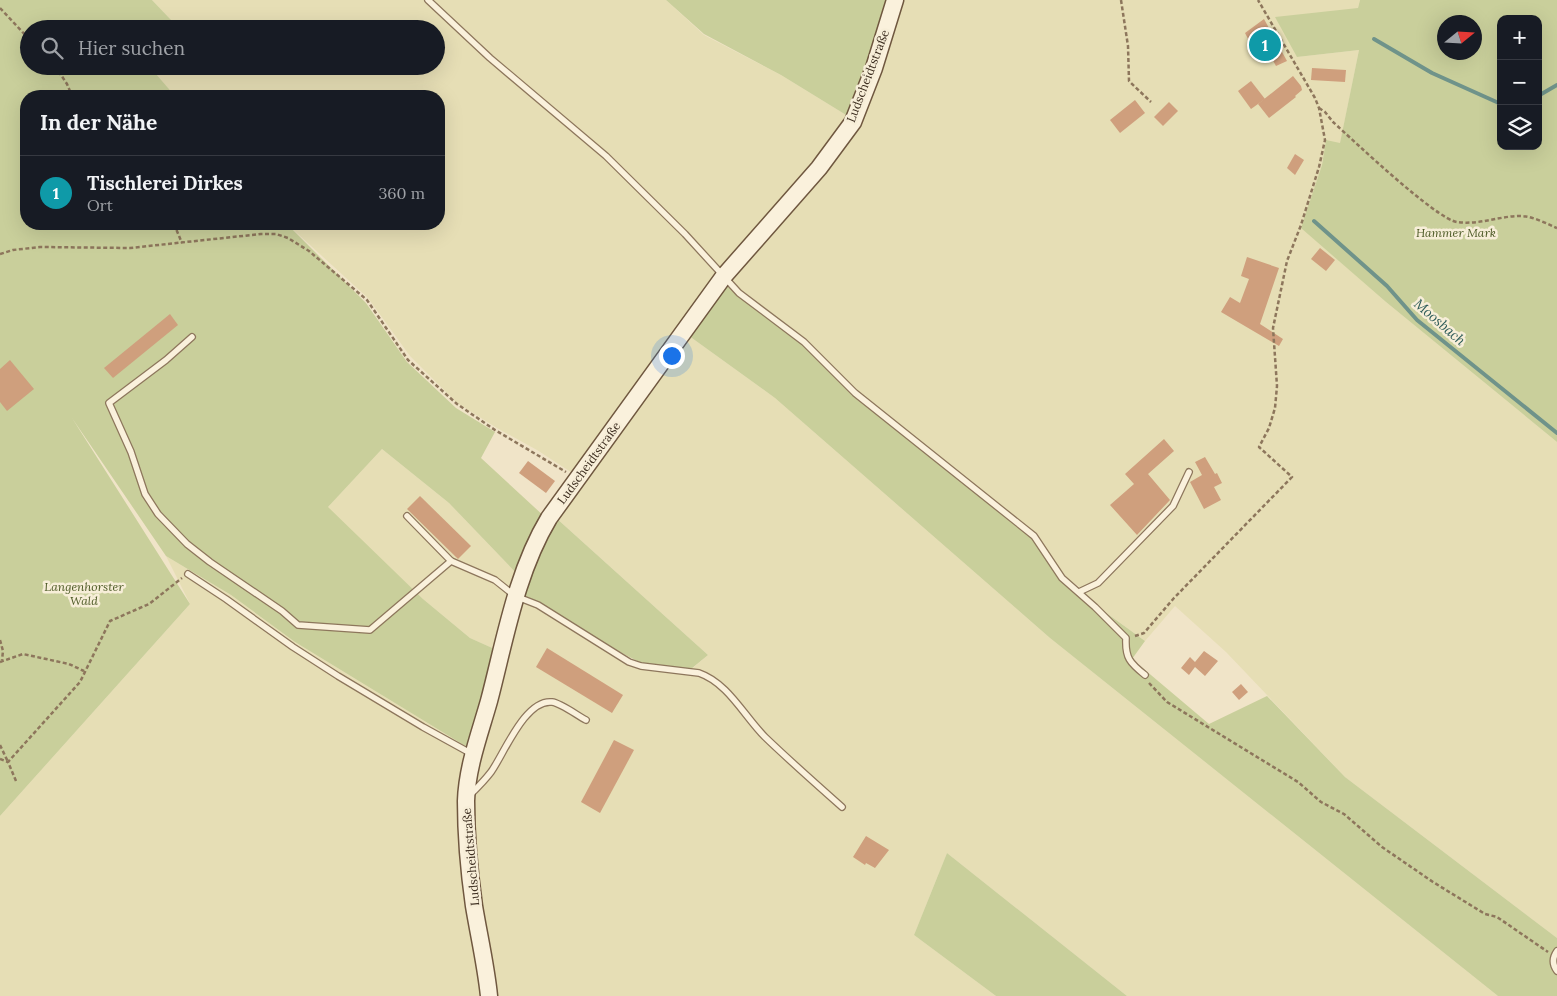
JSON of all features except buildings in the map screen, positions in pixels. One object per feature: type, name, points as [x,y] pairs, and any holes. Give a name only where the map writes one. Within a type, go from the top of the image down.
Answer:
[{"type":"street","name":"Ludscheidtstraße","points":[[489,996],[470,872],[466,798],[474,755],[515,596],[539,534],[724,276],[819,168],[853,122],[874,68],[895,0]]},
{"type":"lane","points":[[428,0],[490,58],[606,156],[685,234],[739,293],[804,342],[862,399],[1034,536],[1062,578],[1126,638],[1125,651],[1128,658],[1144,675]]},
{"type":"lane","points":[[192,337],[166,360],[109,403],[131,452],[145,494],[158,514],[187,544],[298,624],[346,629],[370,630],[451,561]]},
{"type":"lane","points":[[1079,592],[1098,583],[1173,506],[1190,472]]},
{"type":"lane","points":[[407,516],[451,561],[495,580],[515,596],[538,605],[628,662],[641,666],[699,673],[708,676],[725,691],[764,736],[842,807]]},
{"type":"lane","points":[[188,574],[338,676],[474,755]]},
{"type":"lane","points":[[466,798],[491,772],[514,732],[533,710],[542,703],[553,702],[586,720]]},
{"type":"lane","points":[[1555,953],[1553,966],[1557,971]]},
{"type":"path","points":[[1121,0],[1128,46],[1130,80],[1151,102]]},
{"type":"path","points":[[1126,638],[1144,633],[1174,598],[1292,477],[1259,447],[1269,428],[1275,408],[1277,386],[1273,328],[1287,261],[1301,225],[1323,147],[1324,132],[1319,108],[1258,0]]},
{"type":"path","points":[[0,8],[20,29]]},
{"type":"path","points":[[60,75],[69,90]]},
{"type":"path","points":[[1319,108],[1415,195],[1436,212],[1454,222],[1487,222],[1518,216],[1531,218],[1557,228]]},
{"type":"path","points":[[177,230],[182,243]]},
{"type":"path","points":[[0,254],[13,250],[40,247],[130,248],[261,234],[276,234],[288,238],[309,251],[367,300],[408,360],[456,404],[495,430],[578,479]]},
{"type":"path","points":[[8,762],[80,682],[110,621],[149,604],[188,574]]},
{"type":"path","points":[[0,640],[3,651],[1,661],[23,654],[69,664],[85,672]]},
{"type":"path","points":[[1144,675],[1166,702],[1298,782],[1320,802],[1344,814],[1382,847],[1433,882],[1485,914],[1497,917],[1555,953]]},
{"type":"path","points":[[0,745],[16,781]]},
{"type":"path","points":[[0,759],[8,762]]},
{"type":"shaded area","points":[[152,0],[666,0],[704,35],[781,75],[851,118],[577,476],[457,403],[410,356],[368,298],[294,230],[445,230],[445,90],[170,90],[156,75],[445,75],[445,20],[171,20]]},
{"type":"shaded area","points":[[899,0],[1360,0],[1358,8],[1297,57],[1359,50],[1340,144],[1326,141],[1322,165],[1302,228],[1386,302],[1557,442],[1557,938],[1345,777],[1226,652],[1175,606],[1145,641],[1081,594],[1098,586],[1141,542],[1098,579],[1081,588],[1064,576],[1035,534],[877,410],[805,338],[742,292],[727,276],[855,124]]},
{"type":"shaded area","points":[[685,333],[775,398],[1050,638],[1498,996],[1127,996],[947,853],[914,935],[996,996],[491,996],[472,813],[477,760],[519,602],[538,607],[641,668],[687,673],[708,655],[555,517]]},
{"type":"shaded area","points":[[382,449],[449,503],[519,576],[499,651],[470,638],[423,599],[327,508]]},
{"type":"shaded area","points":[[166,556],[231,595],[295,642],[467,747],[482,996],[0,996],[0,816],[190,604]]},
{"type":"green space","name":"Langenhorster Wald","points":[[0,0],[152,0],[171,20],[20,20],[20,75],[157,75],[170,90],[20,90],[20,230],[293,230],[366,303],[407,362],[456,408],[495,432],[481,458],[546,518],[519,576],[449,503],[382,449],[328,507],[423,599],[470,638],[499,651],[467,747],[295,642],[231,595],[166,556],[72,418],[190,604],[0,816]]},
{"type":"green space","points":[[666,0],[891,0],[851,118],[781,75],[704,34]]},
{"type":"green space","name":"Hammer Mark","points":[[1360,0],[1557,0],[1557,442],[1386,302],[1301,228],[1322,165],[1326,140],[1340,143],[1359,50],[1297,57],[1275,17],[1358,8]]},
{"type":"green space","points":[[722,282],[803,344],[924,451],[1032,538],[1061,580],[1145,641],[1132,659],[1209,724],[1267,696],[1345,777],[1557,938],[1557,996],[1498,996],[1050,638],[775,398],[685,333]]},
{"type":"green space","points":[[555,517],[708,655],[691,669],[643,664],[616,650],[540,603],[520,595]]},
{"type":"green space","points":[[947,853],[1127,996],[996,996],[914,935]]},
{"type":"waterway","points":[[1374,39],[1432,73],[1497,102]]},
{"type":"waterway","points":[[1542,94],[1557,85]]},
{"type":"waterway","name":"Moosbach","points":[[1314,221],[1387,286],[1417,320],[1557,433]]},
{"type":"place","name":"Tischlerei Dirkes","points":[[1265,45]]}]
